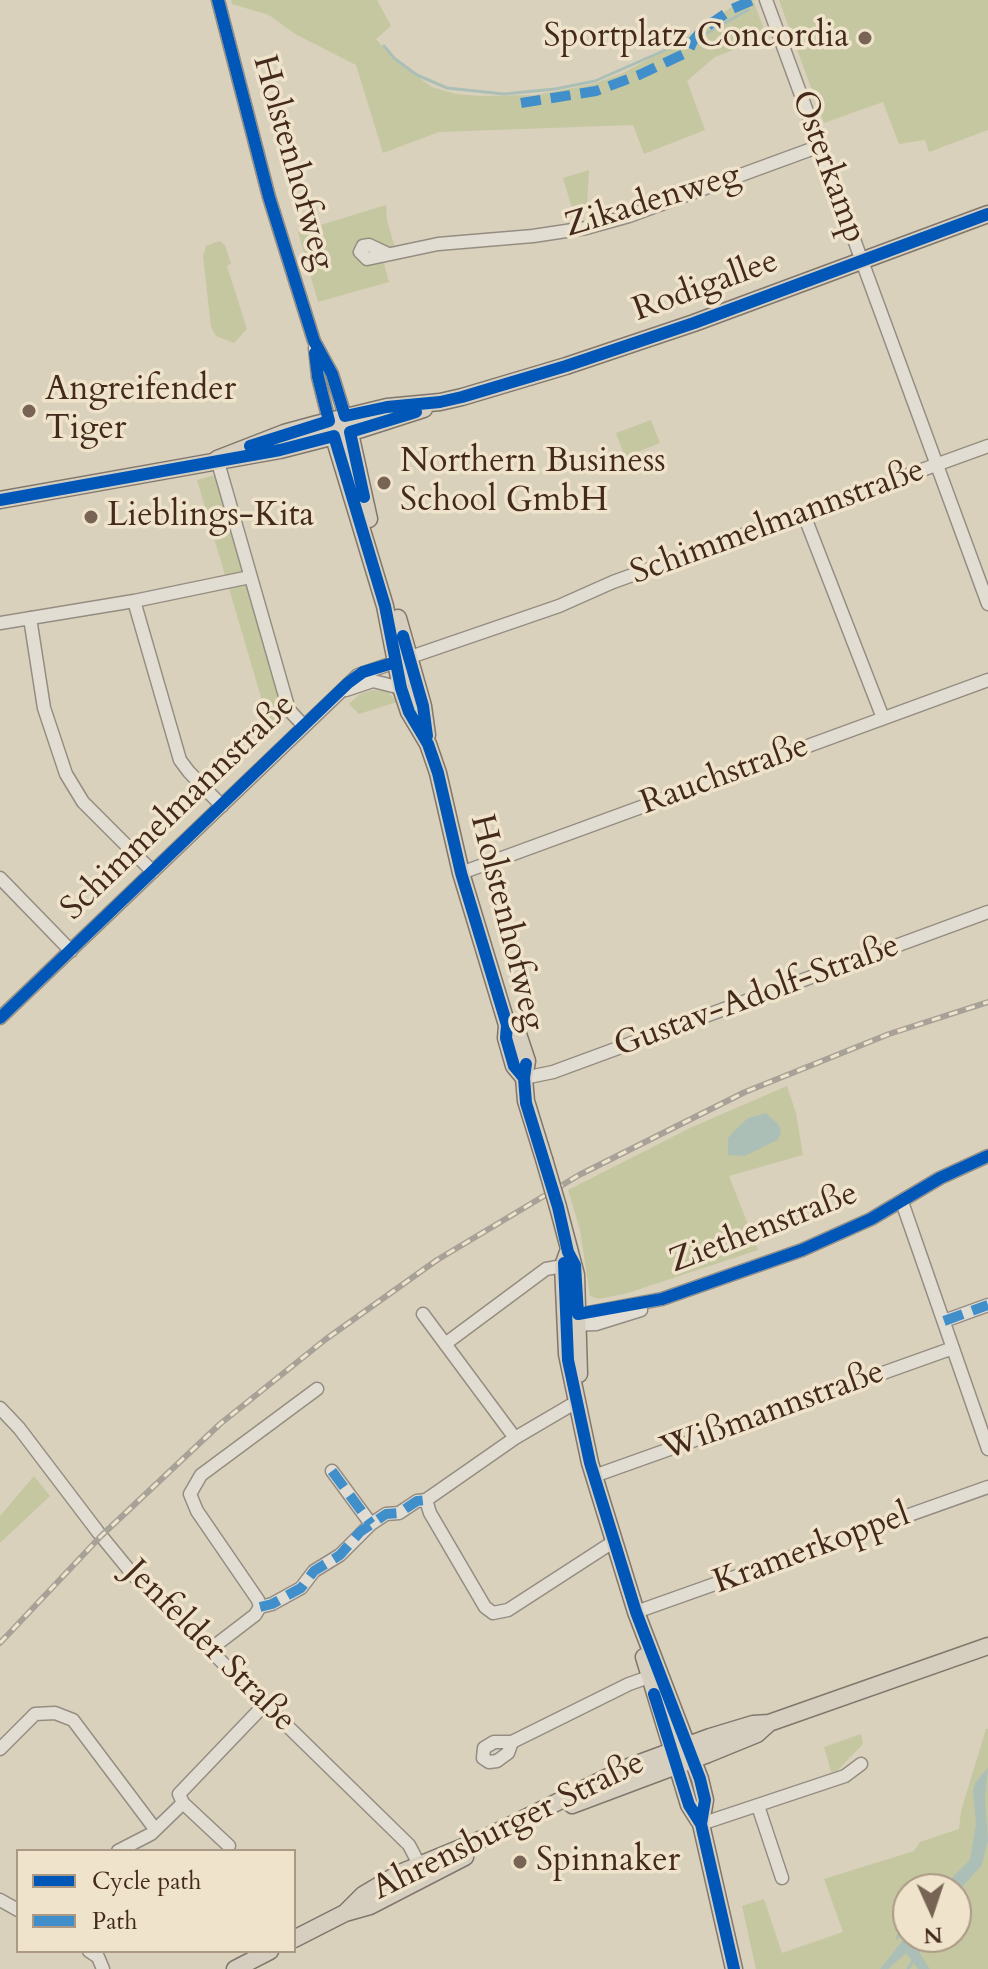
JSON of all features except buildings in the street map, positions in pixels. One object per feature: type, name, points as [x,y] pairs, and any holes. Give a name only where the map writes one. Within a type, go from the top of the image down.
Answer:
[{"type":"main road","name":"Rodigallee","points":[[0,500],[280,450],[340,426],[402,417],[440,402],[600,355],[988,214]]},
{"type":"main road","name":"Holstenhofweg","points":[[340,426],[371,527],[403,660],[423,706],[428,744],[450,815],[461,873],[507,1025],[518,1034],[526,1059],[526,1103],[558,1207],[566,1259],[575,1265],[569,1369],[613,1542],[683,1755]]},
{"type":"main road","name":"Holstenhofweg","points":[[403,660],[401,688],[409,712],[428,744]]},
{"type":"main road","name":"Holstenhofweg","points":[[636,1612],[649,1677],[683,1755]]},
{"type":"main road","name":"Ahrensburger Straße","points":[[296,1938],[345,1913],[363,1895],[423,1871],[602,1780],[683,1755],[753,1724],[769,1723],[988,1646]]},
{"type":"main road","points":[[683,1755],[689,1805],[701,1824],[734,1969]]},
{"type":"main road","points":[[235,1969],[266,1953]]},
{"type":"street","name":"Holstenhofweg","points":[[218,0],[269,197],[314,341],[318,377],[340,426]]},
{"type":"street","name":"Osterkamp","points":[[766,0],[988,604]]},
{"type":"street","name":"Zikadenweg","points":[[388,254],[438,244],[533,236],[593,226],[820,146]]},
{"type":"street","name":"Schimmelmannstraße","points":[[0,1018],[358,675],[533,615],[613,582],[988,446]]},
{"type":"street","points":[[217,459],[289,710],[304,726]]},
{"type":"street","points":[[804,515],[883,718]]},
{"type":"street","points":[[0,623],[134,601],[250,577]]},
{"type":"street","points":[[134,601],[180,760],[222,806]]},
{"type":"street","points":[[30,618],[44,708],[66,774],[83,802],[153,872]]},
{"type":"street","name":"Rauchstraße","points":[[461,873],[988,680]]},
{"type":"street","points":[[336,695],[373,681],[401,688]]},
{"type":"street","points":[[0,878],[71,951]]},
{"type":"street","name":"Gustav-Adolf-Straße","points":[[524,1078],[553,1072],[988,912]]},
{"type":"street","name":"Ziethenstraße","points":[[574,1321],[662,1299],[802,1250],[859,1225],[940,1178],[988,1156]]},
{"type":"street","points":[[902,1202],[988,1449]]},
{"type":"street","points":[[445,1344],[546,1269],[566,1259]]},
{"type":"street","points":[[944,1321],[988,1305]]},
{"type":"street","points":[[423,1314],[515,1438]]},
{"type":"street","name":"Wißmannstraße","points":[[594,1476],[953,1348]]},
{"type":"street","points":[[260,1607],[197,1511],[190,1494],[201,1475],[317,1389]]},
{"type":"street","points":[[208,1651],[255,1615],[260,1607],[301,1588],[314,1571],[340,1555],[371,1524],[386,1514],[399,1513],[422,1500],[515,1438],[578,1401]]},
{"type":"street","name":"Jenfelder Straße","points":[[0,1408],[134,1576],[409,1845],[423,1871]]},
{"type":"street","points":[[332,1471],[371,1524]]},
{"type":"street","name":"Kramerkoppel","points":[[636,1612],[988,1487]]},
{"type":"street","points":[[422,1500],[478,1596],[487,1610],[493,1613],[508,1610],[613,1542]]},
{"type":"street","points":[[512,1742],[649,1677]]},
{"type":"street","points":[[229,1846],[183,1803],[179,1794],[266,1703]]},
{"type":"street","points":[[0,1749],[35,1714],[55,1713],[73,1720],[155,1829]]},
{"type":"street","points":[[701,1824],[845,1776],[861,1764]]},
{"type":"street","points":[[122,1849],[151,1834],[183,1803]]},
{"type":"street","points":[[758,1806],[782,1878]]},
{"type":"street","points":[[92,1953],[98,1957],[103,1969]]},
{"type":"green space","points":[[231,0],[377,0],[391,26],[376,39],[394,60],[432,87],[456,94],[480,96],[536,95],[593,84],[623,73],[678,43],[742,0],[753,0],[767,37],[715,57],[687,81],[705,130],[644,154],[633,125],[439,132],[383,153],[356,65],[295,34],[269,15],[232,4]]},
{"type":"green space","points":[[779,0],[988,0],[988,130],[929,152],[925,140],[899,144],[883,102],[824,123]]},
{"type":"green space","points":[[589,170],[587,204],[572,208],[563,178]]},
{"type":"green space","points":[[386,205],[387,221],[398,258],[384,263],[389,282],[318,302],[298,232]]},
{"type":"green space","points":[[219,241],[225,245],[231,264],[227,266],[247,329],[234,343],[216,336],[211,327],[203,256],[206,246]]},
{"type":"green space","points":[[651,420],[660,443],[625,457],[616,433]]},
{"type":"green space","points":[[215,475],[281,699],[287,710],[271,731],[197,480]]},
{"type":"green space","points":[[373,690],[388,692],[397,702],[359,714],[349,704],[360,694]]},
{"type":"green space","points":[[787,1086],[796,1113],[803,1155],[729,1176],[758,1250],[628,1293],[599,1299],[590,1296],[580,1230],[568,1190],[692,1127]]},
{"type":"green space","points":[[34,1476],[50,1496],[0,1543],[0,1516]]},
{"type":"green space","points":[[988,1729],[988,1969],[756,1969],[742,1906],[764,1899],[782,1953],[843,1932],[824,1879],[914,1851],[920,1842],[959,1829],[961,1811]]},
{"type":"green space","points":[[861,1734],[863,1744],[837,1771],[831,1772],[824,1747]]},
{"type":"shaded area","points":[[766,1113],[779,1125],[781,1134],[777,1140],[745,1156],[728,1155],[728,1138],[735,1130],[748,1118]]},
{"type":"shaded area","points":[[988,1767],[985,1799],[988,1840],[982,1865],[972,1876],[972,1873],[957,1873],[970,1860],[976,1824],[975,1783]]},
{"type":"shaded area","points":[[893,1953],[906,1953],[888,1969],[880,1969]]},
{"type":"shaded area","points":[[906,1953],[920,1953],[930,1969],[918,1969]]},
{"type":"waterway","points":[[700,37],[748,10]]},
{"type":"waterway","points":[[384,46],[395,59],[417,75],[447,88],[504,94],[595,81],[686,41]]},
{"type":"waterway","points":[[908,1969],[914,1959]]},
{"type":"railway","points":[[0,1643],[101,1536],[220,1424],[326,1339],[437,1260],[579,1175],[745,1092],[889,1034],[988,1002]]},
{"type":"marked path","points":[[521,103],[596,91],[639,75],[688,52],[703,29],[732,9],[753,0]]},
{"type":"marked path","points":[[944,1321],[988,1305]]},
{"type":"marked path","points":[[332,1471],[371,1524]]},
{"type":"marked path","points":[[260,1607],[301,1588],[314,1571],[340,1555],[360,1532],[386,1514],[399,1513],[417,1501],[426,1500]]},
{"type":"cycle path","points":[[218,0],[269,197],[314,341],[332,374],[345,416],[387,407],[440,402],[566,366],[694,323],[988,214]]},
{"type":"cycle path","points":[[250,446],[329,421],[315,353]]},
{"type":"cycle path","points":[[364,497],[350,432],[416,412]]},
{"type":"cycle path","points":[[0,500],[280,450],[334,436],[385,606],[401,688],[409,712],[428,744],[438,773],[461,873],[507,1025],[506,1038],[514,1066],[524,1078]]},
{"type":"cycle path","points":[[403,636],[423,706],[427,736]]},
{"type":"cycle path","points":[[0,1018],[348,683],[363,672],[396,662]]},
{"type":"cycle path","points":[[526,1064],[526,1103],[558,1207],[568,1252],[575,1265],[578,1314],[662,1299],[802,1250],[871,1219],[940,1178],[988,1156]]},
{"type":"cycle path","points":[[564,1263],[568,1360],[590,1463],[636,1612],[700,1779],[705,1800],[701,1824]]},
{"type":"cycle path","points":[[654,1694],[689,1805],[701,1824],[734,1969]]},
{"type":"place","name":"Sportplatz Concordia","points":[[865,38]]},
{"type":"place","name":"Angreifender Tiger","points":[[29,411]]},
{"type":"place","name":"Northern Business School GmbH","points":[[384,483]]},
{"type":"place","name":"Lieblings-Kita","points":[[91,517]]},
{"type":"place","name":"Spinnaker","points":[[520,1862]]}]
